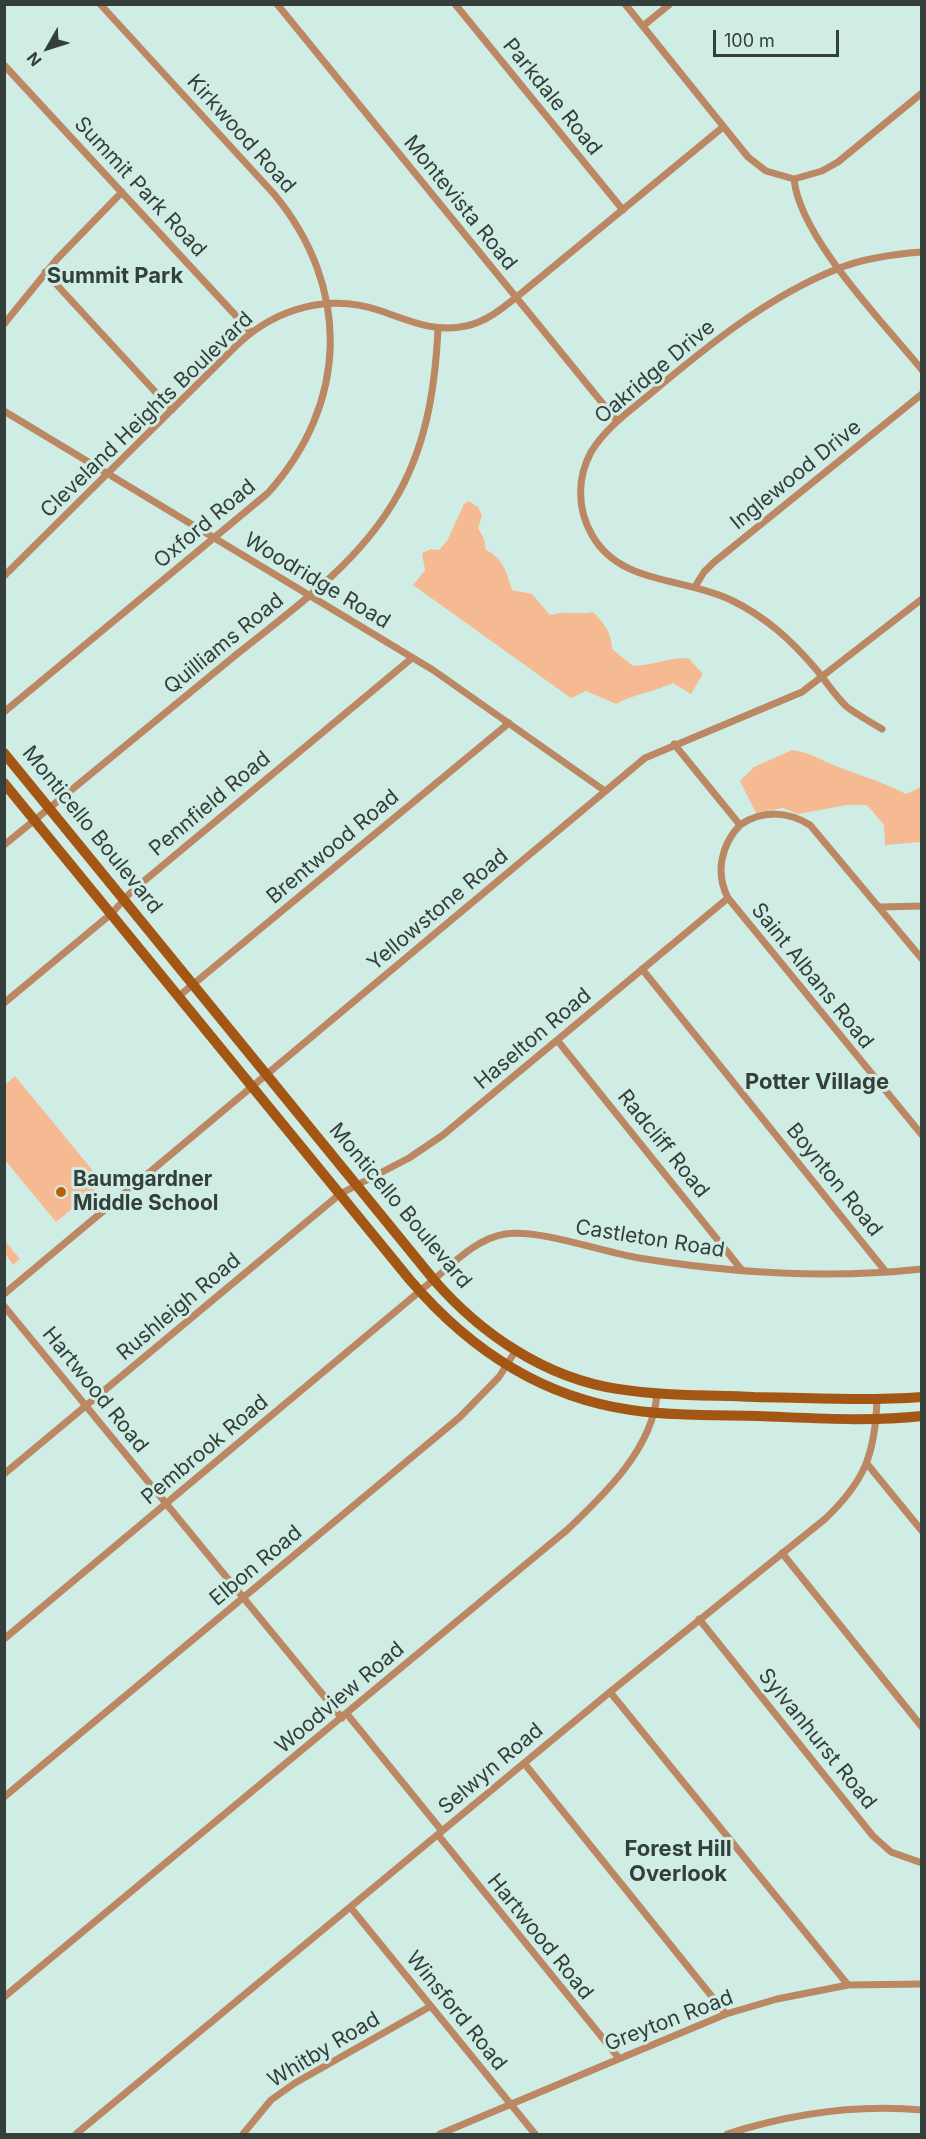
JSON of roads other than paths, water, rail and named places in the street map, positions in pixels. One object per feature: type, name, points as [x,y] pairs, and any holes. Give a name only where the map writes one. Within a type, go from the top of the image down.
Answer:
[{"type":"main road","name":"Monticello Boulevard","points":[[4,753],[266,1075],[347,1189],[426,1286],[462,1335],[506,1366],[562,1394],[596,1404],[656,1413],[876,1420],[921,1416]]},
{"type":"main road","name":"Monticello Boulevard","points":[[4,783],[252,1087],[347,1189],[426,1286],[516,1350],[546,1367],[583,1381],[616,1389],[657,1394],[877,1400],[921,1397]]},
{"type":"street","name":"Kirkwood Road","points":[[100,4],[288,211],[313,252],[328,303]]},
{"type":"street","name":"Montevista Road","points":[[277,4],[617,421]]},
{"type":"street","name":"Parkdale Road","points":[[455,4],[623,210]]},
{"type":"street","points":[[625,4],[757,166],[794,179],[822,171],[838,162],[921,93]]},
{"type":"street","points":[[643,26],[670,4]]},
{"type":"street","name":"Summit Park Road","points":[[4,64],[251,332]]},
{"type":"street","name":"Cleveland Heights Boulevard","points":[[4,576],[251,332],[282,314],[328,303],[370,307],[438,328],[465,326],[480,321],[516,298],[723,127]]},
{"type":"street","points":[[794,179],[797,201],[806,222],[839,268],[921,370]]},
{"type":"street","points":[[4,324],[45,272],[122,192]]},
{"type":"street","name":"Oakridge Drive","points":[[882,729],[848,707],[792,641],[771,624],[733,601],[696,585],[627,569],[604,552],[588,528],[580,496],[584,468],[596,444],[617,421],[735,327],[797,288],[839,268],[880,256],[921,252]]},
{"type":"street","points":[[45,272],[172,410]]},
{"type":"street","name":"Oxford Road","points":[[4,712],[215,539],[276,484],[308,436],[320,405],[331,342],[328,303]]},
{"type":"street","name":"Quilliams Road","points":[[4,845],[309,595],[365,543],[400,490],[419,446],[431,406],[438,328]]},
{"type":"street","name":"Inglewood Drive","points":[[696,585],[713,563],[921,394]]},
{"type":"street","name":"Woodridge Road","points":[[4,411],[412,658],[605,791]]},
{"type":"street","name":"Yellowstone Road","points":[[4,1294],[645,758],[674,744],[795,696],[823,678],[921,598]]},
{"type":"street","name":"Pennfield Road","points":[[4,1003],[111,914],[123,898],[412,658]]},
{"type":"street","name":"Brentwood Road","points":[[179,996],[509,723]]},
{"type":"street","points":[[674,744],[740,825],[754,818],[773,814],[788,815],[804,822],[827,843],[921,959]]},
{"type":"street","name":"Saint Albans Road","points":[[740,825],[729,840],[723,856],[721,876],[728,898],[921,1136]]},
{"type":"street","name":"Haselton Road","points":[[347,1189],[406,1160],[442,1136],[728,898]]},
{"type":"street","points":[[880,907],[921,906]]},
{"type":"street","name":"Boynton Road","points":[[642,969],[886,1272]]},
{"type":"street","name":"Radcliff Road","points":[[557,1040],[741,1269]]},
{"type":"street","name":"Rushleigh Road","points":[[4,1474],[347,1189]]},
{"type":"street","name":"Castleton Road","points":[[426,1286],[483,1242],[506,1234],[539,1235],[608,1253],[694,1267],[886,1272],[921,1269]]},
{"type":"street","name":"Pembrook Road","points":[[4,1639],[426,1286]]},
{"type":"street","name":"Hartwood Road","points":[[4,1306],[243,1598],[345,1716],[618,2058]]},
{"type":"street","name":"Elbon Road","points":[[4,1797],[460,1418],[506,1366],[516,1350]]},
{"type":"street","name":"Woodview Road","points":[[4,1996],[345,1716],[583,1515],[624,1468],[651,1425],[656,1413],[657,1394]]},
{"type":"street","name":"Selwyn Road","points":[[76,2134],[846,1499],[868,1465],[877,1400]]},
{"type":"street","points":[[868,1465],[921,1531]]},
{"type":"street","points":[[782,1553],[921,1727]]},
{"type":"street","name":"Sylvanhurst Road","points":[[699,1619],[873,1836],[891,1852],[921,1863]]},
{"type":"street","points":[[610,1692],[848,1985]]},
{"type":"street","points":[[524,1763],[726,2014]]},
{"type":"street","name":"Winsford Road","points":[[351,1908],[535,2134]]},
{"type":"street","name":"Greyton Road","points":[[440,2134],[726,2014],[777,1999],[848,1985],[921,1984]]},
{"type":"street","name":"Whitby Road","points":[[243,2134],[272,2100],[295,2084],[431,2006]]},
{"type":"street","points":[[727,2134],[780,2119],[820,2112],[877,2108],[921,2110]]},
{"type":"place","name":"Baumgardner Middle School","points":[[61,1192]]},
{"type":"district","name":"Summit Park","points":[[115,276]]},
{"type":"district","name":"Potter Village","points":[[817,1082]]},
{"type":"district","name":"Forest Hill Overlook","points":[[678,1862]]}]
